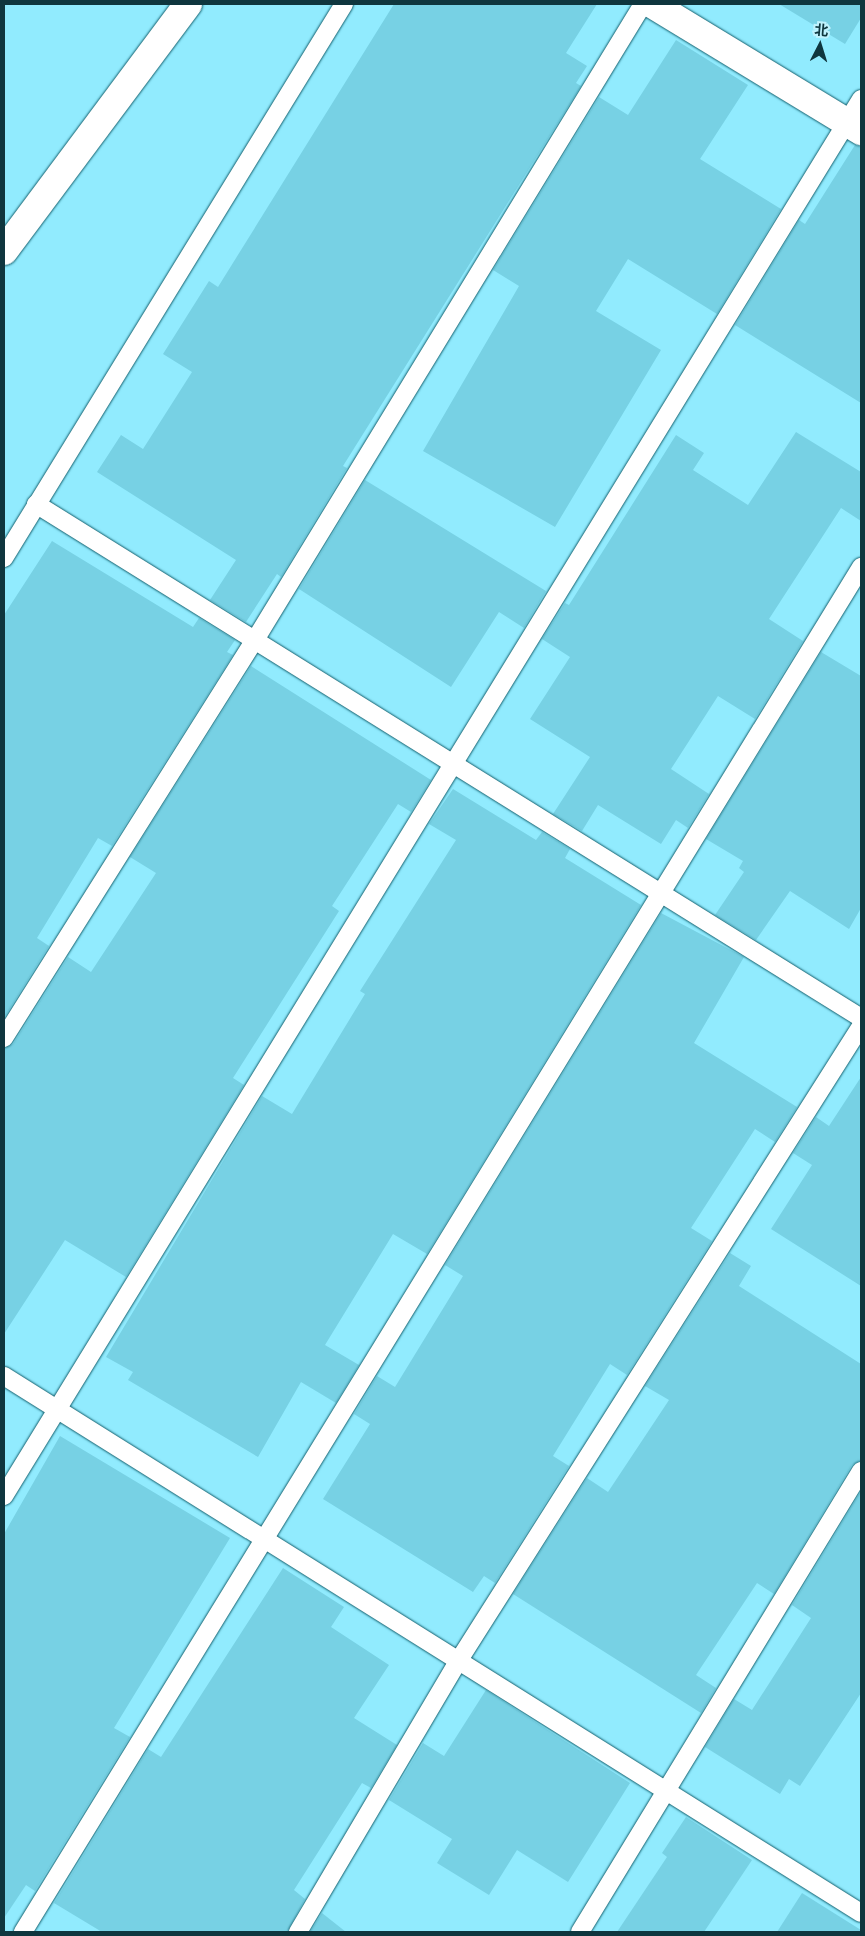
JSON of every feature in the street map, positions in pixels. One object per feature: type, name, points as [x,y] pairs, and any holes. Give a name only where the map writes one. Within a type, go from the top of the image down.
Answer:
[{"type":"main road","points":[[4,251],[188,4]]},
{"type":"main road","points":[[652,4],[854,127]]},
{"type":"lane","points":[[4,558],[344,4]]},
{"type":"lane","points":[[4,1038],[255,640],[643,4]]},
{"type":"lane","points":[[4,1496],[453,765],[854,127],[861,99]]},
{"type":"lane","points":[[36,504],[861,1018]]},
{"type":"lane","points":[[23,1932],[861,567]]},
{"type":"lane","points":[[298,1932],[459,1660],[861,1026]]},
{"type":"lane","points":[[4,1376],[861,1913]]},
{"type":"lane","points":[[580,1932],[861,1471]]},
{"type":"building","points":[[394,4],[597,4],[566,53],[587,66],[576,83],[581,86],[343,466],[347,468],[281,577],[277,574],[246,622],[210,600],[236,560],[97,472],[121,435],[143,449],[192,372],[163,354],[209,281],[218,287]]},
{"type":"building","points":[[779,4],[861,4],[861,18],[845,44]]},
{"type":"building","points":[[676,40],[748,85],[700,159],[781,209],[717,314],[628,259],[596,311],[661,350],[555,527],[423,451],[519,286],[493,270],[599,97],[628,115]]},
{"type":"building","points":[[855,145],[861,147],[861,403],[735,325],[799,220],[805,224]]},
{"type":"building","points":[[796,432],[861,472],[861,521],[841,508],[769,619],[803,641],[755,719],[718,696],[671,769],[709,794],[688,828],[676,820],[661,844],[598,805],[582,831],[553,814],[590,757],[530,719],[570,657],[542,639],[565,603],[569,605],[676,435],[704,453],[693,470],[748,505]]},
{"type":"building","points":[[365,480],[546,591],[524,628],[499,612],[451,687],[299,589]]},
{"type":"building","points":[[52,541],[193,627],[199,618],[235,640],[227,652],[233,655],[112,846],[98,838],[37,938],[49,946],[4,1018],[4,615]]},
{"type":"building","points":[[821,652],[861,676],[861,908],[849,929],[790,891],[756,940],[715,915],[744,872],[739,868],[743,861],[706,839]]},
{"type":"building","points":[[251,666],[431,780],[411,812],[398,804],[332,906],[339,911],[233,1078],[244,1085],[126,1277],[65,1240],[4,1334],[4,1049],[13,1044],[68,957],[91,972],[156,873],[130,857]]},
{"type":"building","points":[[453,789],[536,840],[542,832],[570,849],[565,858],[641,905],[427,1254],[393,1234],[325,1345],[359,1365],[336,1403],[301,1382],[258,1457],[128,1380],[133,1372],[106,1357],[262,1096],[292,1114],[365,994],[360,991],[456,840],[429,824]]},
{"type":"building","points":[[661,913],[744,957],[694,1043],[797,1107],[775,1142],[755,1129],[691,1228],[712,1241],[627,1375],[610,1364],[553,1456],[569,1466],[495,1583],[484,1576],[473,1592],[323,1499],[370,1424],[354,1414],[377,1376],[395,1387],[463,1276],[445,1265]]},
{"type":"building","points":[[861,1077],[861,1286],[771,1229],[812,1165],[793,1153],[816,1117],[829,1126]]},
{"type":"building","points":[[730,1253],[751,1266],[739,1286],[861,1364],[861,1460],[852,1465],[774,1594],[757,1583],[696,1675],[716,1688],[701,1713],[513,1594],[587,1478],[608,1492],[669,1400],[645,1386]]},
{"type":"building","points":[[60,1436],[230,1538],[114,1728],[130,1737],[35,1891],[26,1885],[4,1918],[4,1534]]},
{"type":"building","points":[[861,1491],[861,1693],[800,1786],[789,1779],[780,1794],[705,1747],[734,1699],[752,1710],[811,1618],[792,1605]]},
{"type":"building","points":[[283,1568],[344,1607],[331,1627],[389,1665],[354,1718],[397,1745],[371,1788],[362,1783],[294,1890],[305,1899],[287,1932],[102,1932],[54,1903],[148,1749],[161,1757]]},
{"type":"building","points":[[486,1690],[630,1783],[568,1882],[517,1850],[489,1895],[437,1863],[452,1839],[389,1800],[423,1743],[444,1756]]},
{"type":"building","points":[[686,1817],[752,1860],[704,1932],[617,1932],[667,1857],[662,1853]]},
{"type":"building","points":[[802,1893],[861,1930],[861,1932],[777,1932]]},
{"type":"building","points":[[322,1913],[346,1932],[310,1932]]}]
